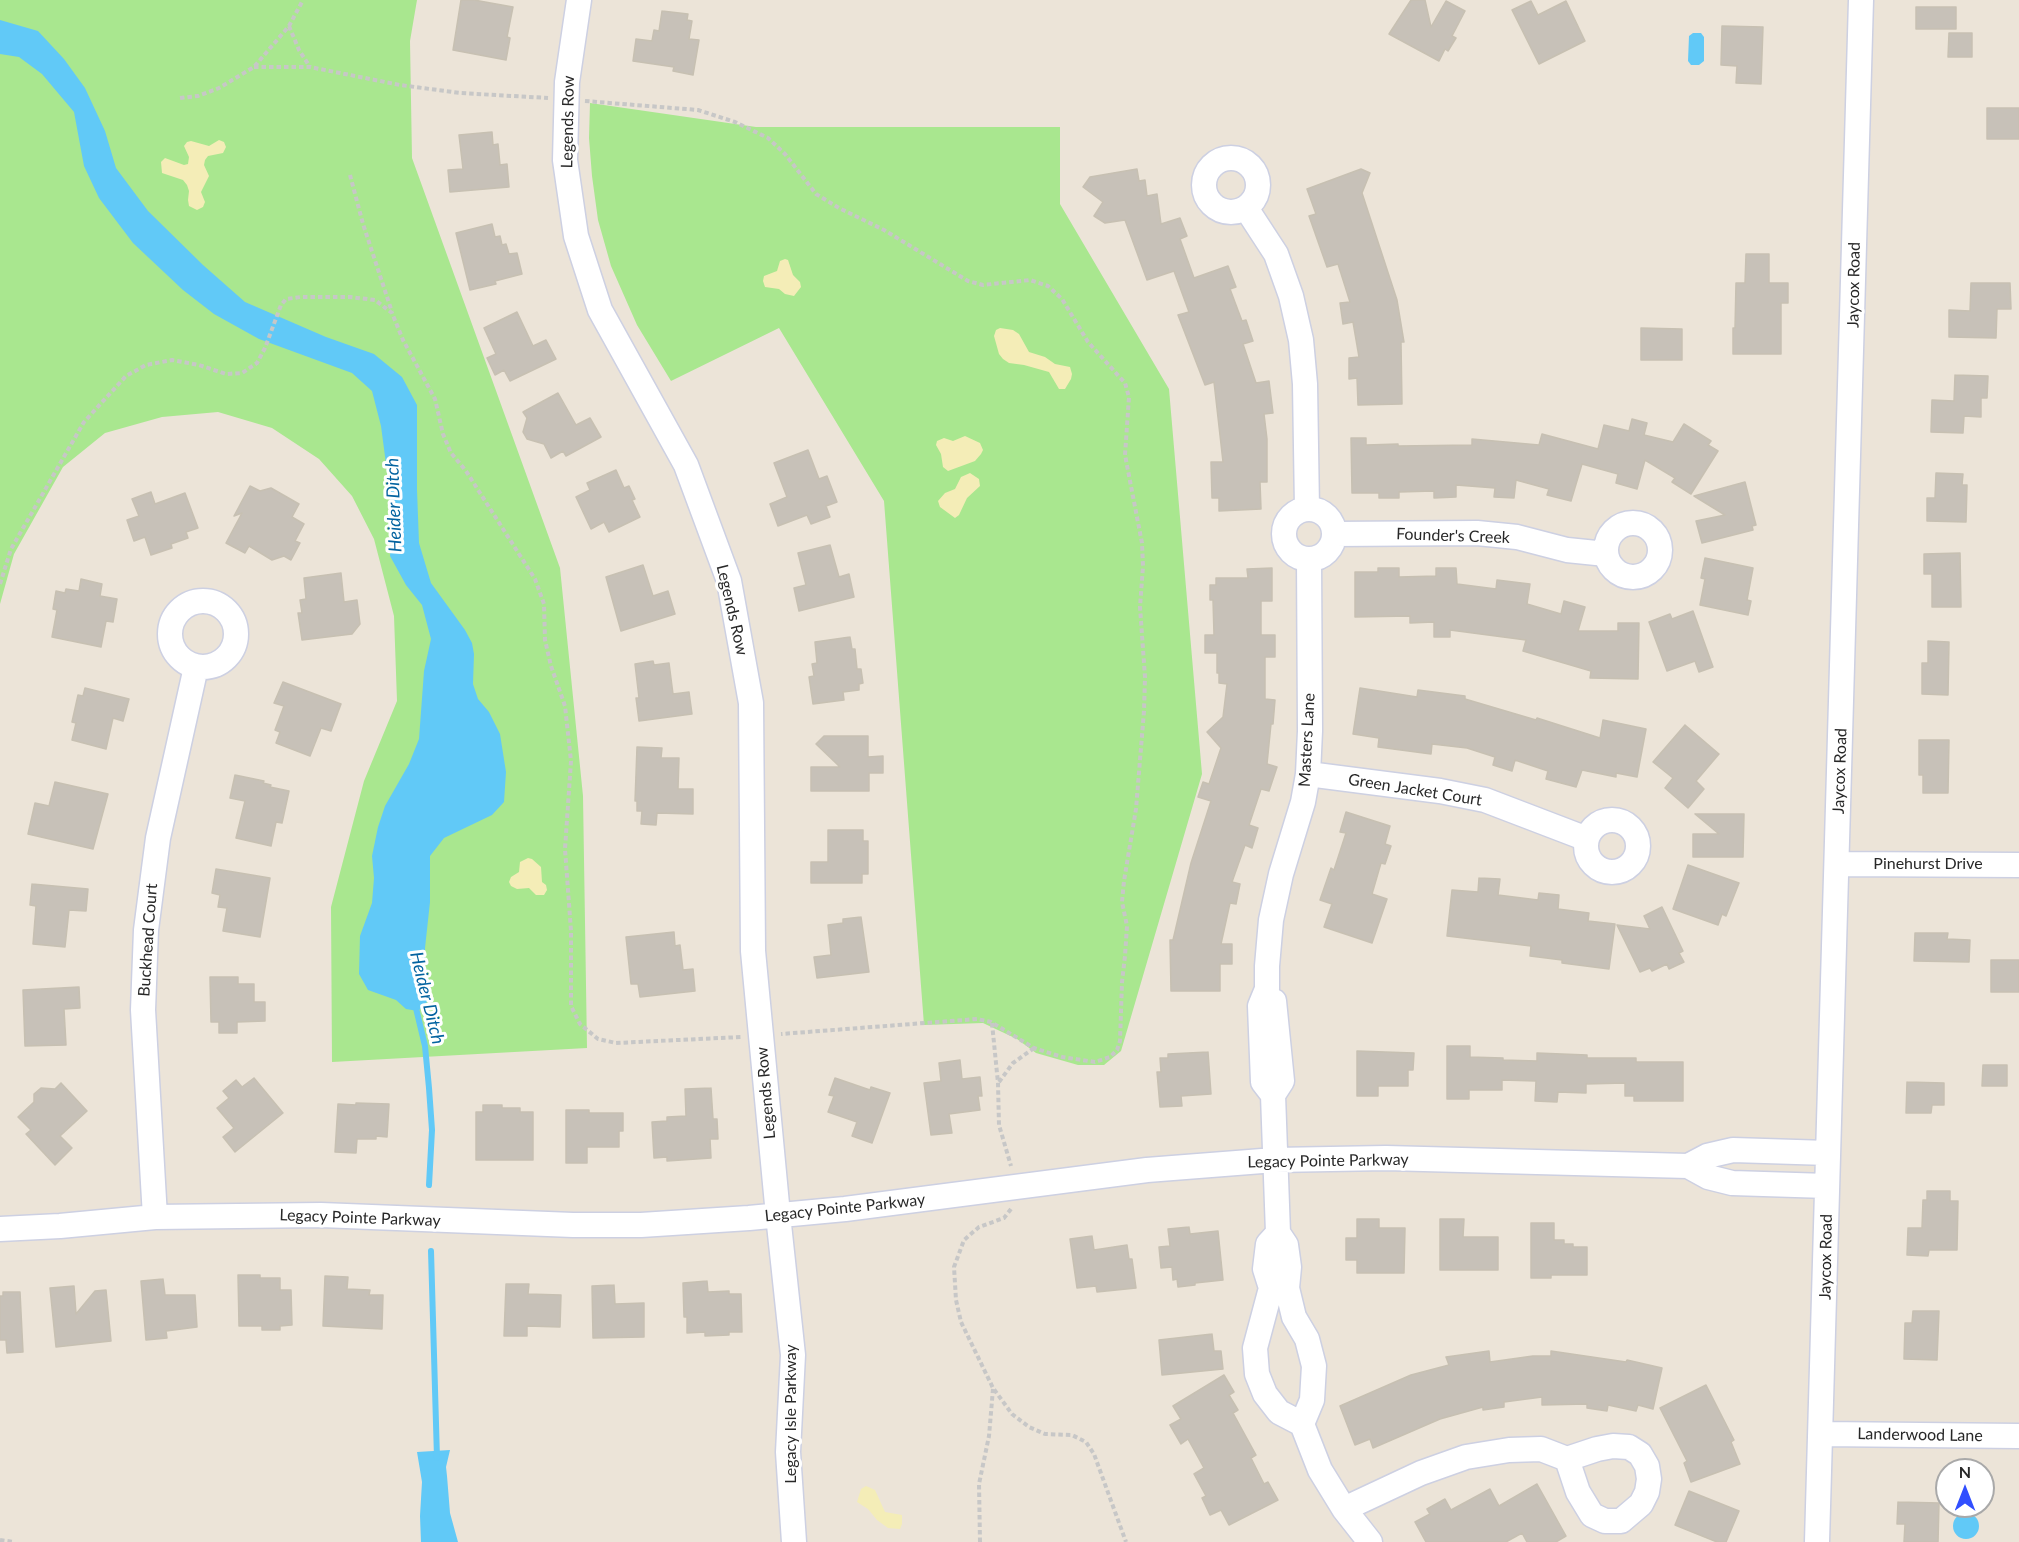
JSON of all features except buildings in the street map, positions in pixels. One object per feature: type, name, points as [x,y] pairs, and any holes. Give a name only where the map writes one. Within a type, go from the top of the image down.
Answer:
[{"type":"street","name":"Legends Row","points":[[579,0],[567,82],[565,160],[576,236],[600,310],[686,465],[729,581],[751,703],[753,951],[778,1215]]},
{"type":"street","name":"Jaycox Road","points":[[1817,1542],[1822,1434],[1861,0]]},
{"type":"street","points":[[1246,207],[1276,254],[1291,296],[1301,340],[1305,384],[1307,509]]},
{"type":"street","points":[[1315,509],[1329,519],[1334,534],[1329,549],[1324,554],[1309,559],[1293,554],[1284,540],[1283,531],[1286,522],[1298,511],[1315,509]]},
{"type":"street","name":"Founder's Creek","points":[[1334,534],[1478,533],[1517,537],[1567,550],[1606,554]]},
{"type":"street","name":"Masters Lane","points":[[1279,1288],[1266,1269],[1268,1244],[1278,1233],[1273,1095],[1263,1082],[1270,1044],[1260,1006],[1267,989],[1271,920],[1281,874],[1303,802],[1308,774],[1309,559]]},
{"type":"street","name":"Buckhead Court","points":[[155,1217],[143,1010],[146,930],[158,838],[196,667]]},
{"type":"street","name":"Green Jacket Court","points":[[1308,774],[1440,791],[1485,800],[1587,839]]},
{"type":"street","name":"Pinehurst Drive","points":[[1838,864],[2019,865]]},
{"type":"street","name":"Legacy Pointe Parkway","points":[[1688,1166],[1707,1156],[1733,1150],[1828,1153]]},
{"type":"street","name":"Legacy Pointe Parkway","points":[[0,1229],[60,1227],[155,1217],[321,1215],[573,1225],[641,1225],[846,1209],[1147,1170],[1275,1160],[1386,1158],[1688,1166],[1708,1177],[1732,1183],[1827,1186]]},
{"type":"street","name":"Legacy Isle Parkway","points":[[778,1215],[793,1355],[789,1452],[794,1542]]},
{"type":"street","points":[[1279,1288],[1255,1348],[1257,1374],[1264,1394],[1279,1412],[1302,1424],[1320,1470],[1344,1509],[1370,1542]]},
{"type":"street","points":[[1279,1288],[1307,1339],[1314,1366],[1312,1400],[1302,1424]]},
{"type":"street","name":"Landerwood Lane","points":[[1822,1434],[2019,1436]]},
{"type":"street","points":[[1344,1509],[1421,1473],[1466,1458],[1509,1450],[1541,1449],[1567,1460]]},
{"type":"path","points":[[180,98],[198,96],[219,88],[254,67],[289,26],[303,0]]},
{"type":"path","points":[[289,26],[299,50],[310,67]]},
{"type":"path","points":[[254,67],[310,67],[400,85],[460,93],[698,110],[735,122],[768,138],[785,154],[816,194],[884,230],[968,281],[983,285],[1030,280],[1048,286],[1062,299],[1088,342],[1125,383],[1129,397],[1125,455],[1142,543],[1140,607],[1145,677],[1144,711],[1136,809],[1122,902],[1127,926],[1120,1041],[1117,1050],[1110,1057],[1095,1062],[1062,1057],[1034,1048],[992,1022],[977,1019],[616,1043],[598,1039],[580,1024],[571,1005],[572,931],[565,849],[571,761],[565,706],[545,640],[544,604],[535,579],[466,471],[451,453],[443,434],[435,399],[403,340],[392,313],[363,224],[350,175]]},
{"type":"path","points":[[0,584],[11,549],[84,422],[126,376],[146,365],[172,360],[199,365],[226,374],[242,373],[257,363],[266,348],[280,305],[286,299],[350,297],[375,300],[392,313]]},
{"type":"path","points":[[992,1022],[998,1083],[999,1125],[1011,1162],[1015,1198],[1010,1211],[1004,1218],[979,1227],[964,1240],[954,1267],[956,1300],[961,1322],[993,1389],[1012,1414],[1029,1427],[1045,1434],[1072,1435],[1086,1442],[1094,1454],[1126,1542]]},
{"type":"path","points":[[998,1083],[1013,1063],[1034,1048]]},
{"type":"path","points":[[980,1542],[979,1484],[990,1436],[993,1389]]},
{"type":"path","points":[[0,1540],[14,1542]]},
{"type":"green space","points":[[0,0],[417,0],[410,41],[412,158],[560,568],[583,796],[587,1048],[332,1062],[331,907],[364,781],[397,701],[394,616],[374,539],[352,496],[319,459],[272,428],[218,412],[162,417],[105,433],[63,467],[14,554],[0,604]]},
{"type":"green space","points":[[590,103],[756,127],[1060,127],[1060,204],[1169,389],[1202,774],[1121,1051],[1104,1065],[1078,1065],[1036,1053],[1017,1039],[983,1023],[924,1025],[884,501],[779,328],[671,381],[637,325],[611,266],[598,220],[592,176],[589,138]]},
{"type":"sand","points":[[219,140],[224,142],[226,147],[223,153],[208,156],[205,160],[204,165],[209,176],[201,192],[205,202],[203,207],[197,210],[189,206],[187,185],[183,180],[162,173],[161,162],[165,158],[184,165],[188,164],[189,157],[184,146],[187,142],[209,146]]},
{"type":"sand","points":[[788,260],[793,275],[800,282],[801,287],[794,296],[785,294],[779,289],[765,287],[763,281],[764,276],[777,271],[780,261]]},
{"type":"sand","points":[[1000,328],[1013,330],[1019,334],[1029,352],[1045,357],[1055,364],[1070,367],[1071,379],[1065,389],[1059,389],[1049,372],[1009,363],[1003,359],[999,354],[994,336],[996,330]]},
{"type":"sand","points":[[965,436],[980,443],[983,450],[975,461],[948,471],[943,467],[941,454],[936,445],[937,441],[944,438],[953,441]]},
{"type":"sand","points":[[970,473],[979,479],[980,486],[967,498],[959,515],[955,518],[940,507],[938,501],[945,493],[955,489],[961,477]]},
{"type":"sand","points":[[528,858],[541,867],[542,882],[546,885],[547,890],[544,895],[536,895],[529,888],[517,889],[509,882],[511,877],[519,872],[520,862]]},
{"type":"sand","points":[[866,1486],[875,1490],[885,1512],[902,1515],[900,1529],[888,1528],[857,1502],[861,1489]]},
{"type":"water","points":[[0,20],[38,31],[64,59],[85,88],[105,131],[116,168],[148,211],[203,265],[245,302],[326,337],[374,354],[402,377],[417,405],[419,543],[431,583],[472,643],[473,684],[478,699],[489,712],[500,734],[506,772],[504,802],[492,815],[444,838],[430,856],[430,902],[425,948],[427,1002],[418,1011],[406,1009],[396,1000],[368,990],[359,974],[360,936],[372,903],[374,878],[372,856],[378,827],[385,806],[409,764],[419,739],[424,671],[431,639],[422,605],[406,585],[390,556],[393,517],[381,426],[372,391],[352,373],[259,339],[214,314],[183,290],[133,243],[99,198],[84,166],[74,112],[42,74],[19,57],[0,54]]},
{"type":"water","points":[[1693,33],[1701,33],[1704,37],[1704,61],[1699,65],[1691,65],[1688,61],[1689,36]]},
{"type":"water","points":[[450,1450],[446,1467],[450,1513],[458,1542],[421,1542],[422,1482],[417,1452]]},
{"type":"water","points":[[1956,1518],[1976,1518],[1978,1531],[1971,1538],[1961,1538],[1954,1531],[1953,1526]]},
{"type":"waterway","name":"Heider Ditch","points":[[415,1004],[425,1046],[429,1088],[432,1130],[429,1185]]},
{"type":"waterway","name":"Heider Ditch","points":[[431,1251],[437,1458]]}]
